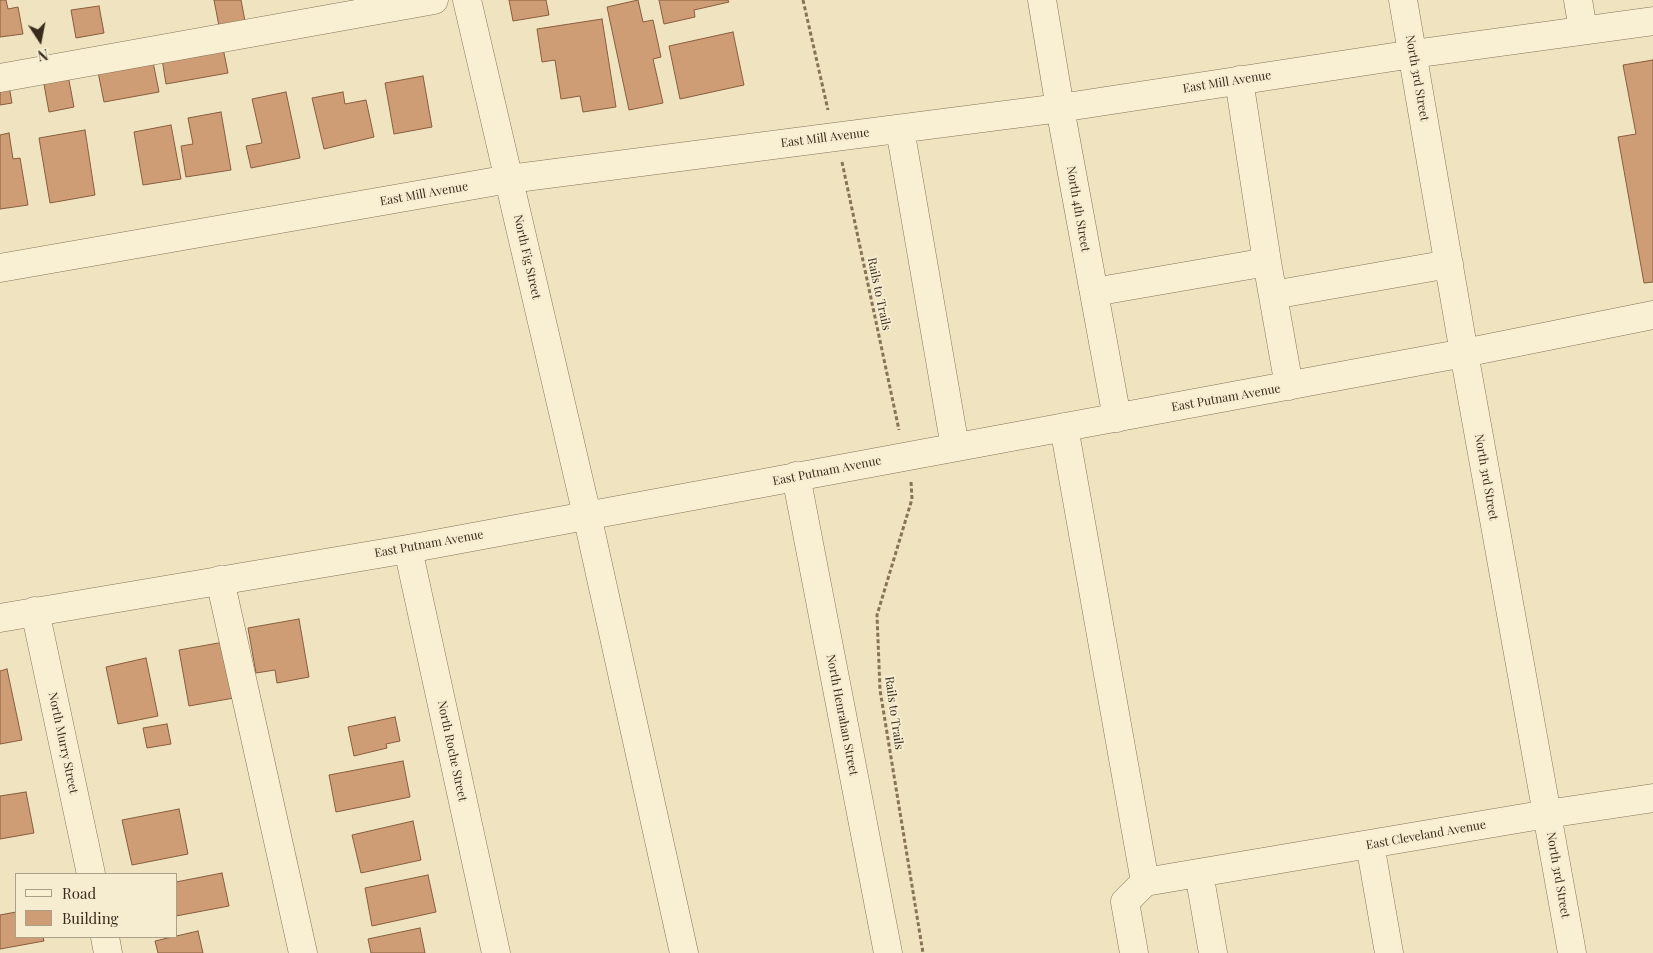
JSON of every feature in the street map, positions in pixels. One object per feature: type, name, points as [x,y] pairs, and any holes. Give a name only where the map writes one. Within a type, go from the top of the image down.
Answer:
[{"type":"street","points":[[0,78],[434,0]]},
{"type":"street","name":"North Fig Street","points":[[467,0],[587,515],[684,953]]},
{"type":"street","name":"North 4th Street","points":[[1042,0],[1117,418]]},
{"type":"street","name":"North 3rd Street","points":[[1403,0],[1414,54],[1464,353],[1572,953]]},
{"type":"street","points":[[1578,0],[1583,30]]},
{"type":"street","name":"East Mill Avenue","points":[[0,268],[508,179],[1060,108],[1414,54],[1653,21]]},
{"type":"street","points":[[1239,80],[1272,295],[1289,386]]},
{"type":"street","points":[[900,129],[955,447]]},
{"type":"street","points":[[1094,292],[1267,262]]},
{"type":"street","points":[[1272,295],[1449,264]]},
{"type":"street","name":"East Putnam Avenue","points":[[0,618],[408,549],[1464,353],[1653,314]]},
{"type":"street","points":[[1064,427],[1145,882],[1125,902],[1134,953]]},
{"type":"street","name":"North Henrahan Street","points":[[796,476],[888,953]]},
{"type":"street","name":"North Roche Street","points":[[408,549],[496,953]]},
{"type":"street","points":[[220,580],[303,953]]},
{"type":"street","name":"North Murry Street","points":[[34,611],[91,873]]},
{"type":"street","name":"East Cleveland Avenue","points":[[1145,882],[1547,814],[1653,798]]},
{"type":"street","points":[[1370,844],[1389,953]]},
{"type":"street","points":[[1199,873],[1213,953]]},
{"type":"street","points":[[105,938],[108,953]]},
{"type":"path","points":[[803,0],[829,114]]},
{"type":"path","name":"Rails to Trails","points":[[843,166],[898,426]]},
{"type":"path","name":"Rails to Trails","points":[[911,479],[912,499],[877,615],[880,690],[923,953]]},
{"type":"building","points":[[0,0],[6,0],[8,9],[18,7],[23,34],[0,37]]},
{"type":"building","points":[[214,0],[241,0],[245,21],[219,26]]},
{"type":"building","points":[[509,0],[546,0],[549,15],[513,21]]},
{"type":"building","points":[[638,0],[643,22],[653,20],[661,57],[653,59],[663,103],[629,110],[607,7]]},
{"type":"building","points":[[659,0],[728,0],[729,2],[694,10],[695,17],[664,24]]},
{"type":"building","points":[[99,6],[104,33],[76,38],[71,10]]},
{"type":"building","points":[[602,19],[616,107],[583,112],[580,96],[561,99],[555,60],[542,62],[537,29]]},
{"type":"building","points":[[733,32],[744,85],[680,99],[669,46]]},
{"type":"building","points":[[223,48],[228,73],[166,84],[162,59]]},
{"type":"building","points":[[1653,60],[1653,282],[1644,283],[1618,137],[1636,134],[1623,65]]},
{"type":"building","points":[[153,62],[159,92],[104,102],[98,72]]},
{"type":"building","points":[[68,75],[74,107],[49,112],[43,79]]},
{"type":"building","points":[[423,76],[432,127],[394,134],[385,83]]},
{"type":"building","points":[[9,86],[12,103],[0,105],[0,87]]},
{"type":"building","points":[[286,92],[300,158],[251,168],[246,146],[262,143],[252,99]]},
{"type":"building","points":[[343,92],[345,104],[366,100],[374,137],[324,149],[312,98]]},
{"type":"building","points":[[221,112],[231,170],[186,177],[181,146],[193,144],[188,118]]},
{"type":"building","points":[[171,125],[181,179],[143,185],[134,132]]},
{"type":"building","points":[[85,130],[95,195],[50,203],[39,138]]},
{"type":"building","points":[[9,133],[13,159],[20,158],[28,205],[0,209],[0,135]]},
{"type":"building","points":[[299,619],[309,677],[277,683],[275,670],[256,673],[248,628]]},
{"type":"building","points":[[224,642],[234,698],[189,706],[179,650]]},
{"type":"building","points":[[146,658],[158,716],[118,724],[106,667]]},
{"type":"building","points":[[7,669],[22,740],[0,744],[0,671]]},
{"type":"building","points":[[395,717],[400,741],[386,744],[387,748],[354,756],[348,727]]},
{"type":"building","points":[[167,724],[171,744],[147,748],[143,728]]},
{"type":"building","points":[[403,761],[410,797],[336,812],[329,775]]},
{"type":"building","points":[[26,792],[34,833],[0,839],[0,796]]},
{"type":"building","points":[[179,809],[188,854],[132,865],[122,820]]},
{"type":"building","points":[[413,821],[421,860],[361,873],[352,835]]},
{"type":"building","points":[[222,873],[229,906],[178,916],[178,882]]},
{"type":"building","points":[[428,875],[436,912],[372,926],[365,888]]},
{"type":"building","points":[[15,912],[15,938],[43,938],[44,941],[0,949],[0,915]]},
{"type":"building","points":[[420,928],[425,953],[371,953],[368,939]]},
{"type":"building","points":[[198,931],[203,953],[158,953],[155,941],[178,938],[178,936]]}]
